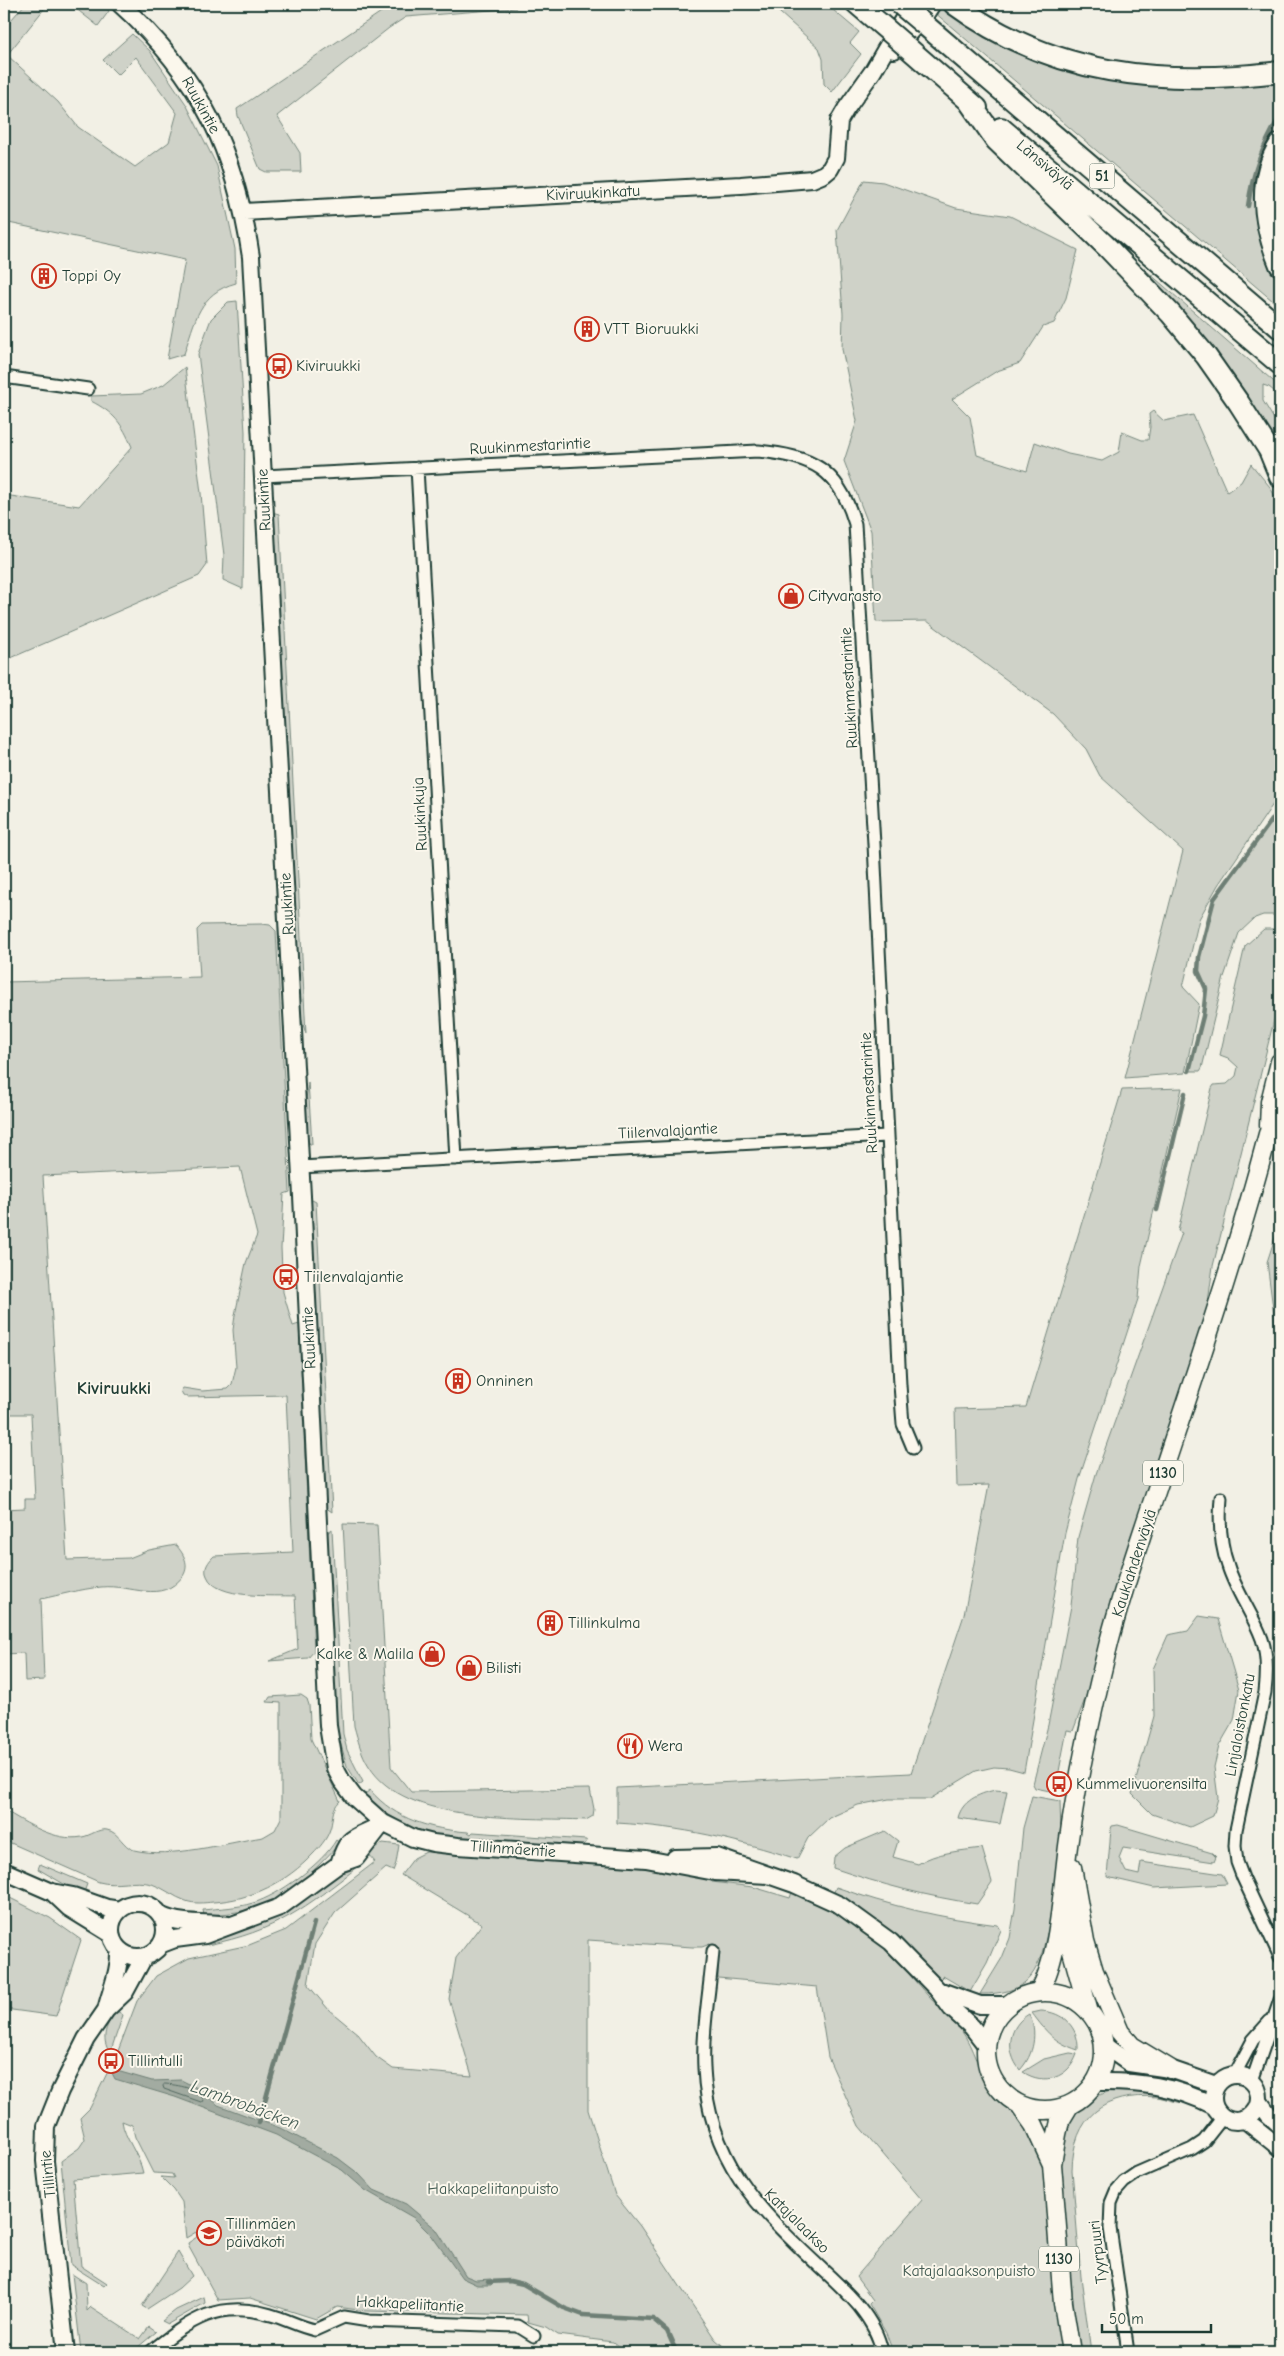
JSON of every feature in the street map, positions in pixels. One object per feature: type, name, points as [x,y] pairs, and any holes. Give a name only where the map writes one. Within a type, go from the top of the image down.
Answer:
[{"type":"highway","name":"Länsiväylä","points":[[857,4],[1280,364]]},
{"type":"highway","name":"Länsiväylä","points":[[900,4],[1280,328]]},
{"type":"highway","points":[[954,4],[1024,46],[1062,60],[1108,71],[1146,76],[1257,75],[1280,72]]},
{"type":"highway","points":[[968,100],[996,140],[1108,248],[1171,314],[1206,356],[1239,402],[1264,442],[1280,477]]},
{"type":"highway","points":[[1280,144],[1274,153],[1264,190],[1267,226],[1280,265]]},
{"type":"main road","name":"Kauklahdenväylä","points":[[1268,1134],[1270,1102],[1280,1062]]},
{"type":"main road","name":"Kauklahdenväylä","points":[[1039,1992],[1046,1980],[1052,1959],[1064,1885],[1069,1839],[1087,1738],[1126,1582],[1219,1306],[1268,1134],[1280,1110]]},
{"type":"main road","points":[[1069,1839],[1076,1899],[1085,1941],[1094,1971],[1120,2032],[1132,2046],[1170,2069]]},
{"type":"main road","name":"Kauklahdenväylä","points":[[1064,1885],[1068,1937],[1088,2009]]},
{"type":"main road","points":[[1039,1992],[1060,1994],[1079,2002],[1088,2009],[1099,2026],[1105,2046],[1103,2064],[1096,2082],[1084,2096],[1069,2106],[1044,2111],[1020,2105],[1001,2090],[989,2069],[986,2045],[993,2023],[1008,2005],[1023,1996],[1039,1992]]},
{"type":"main road","name":"1130","points":[[1020,2105],[1034,2125],[1052,2164]]},
{"type":"main road","name":"1130","points":[[1069,2106],[1060,2121],[1056,2134],[1052,2164],[1063,2303],[1071,2352]]},
{"type":"street","name":"Ruukintie","points":[[120,4],[159,41],[197,94],[214,126],[228,156],[244,212],[251,257],[328,1726],[331,1751],[342,1781],[354,1797],[384,1824]]},
{"type":"street","name":"Kiviruukinkatu","points":[[244,212],[742,185],[812,179],[824,174],[834,164],[840,122],[846,109],[873,72],[912,4]]},
{"type":"street","name":"Kiviruukinkatu","points":[[873,72],[908,36],[932,4]]},
{"type":"street","points":[[4,377],[88,390]]},
{"type":"street","name":"Ruukinmestarintie","points":[[263,476],[758,451],[785,453],[810,462],[828,474],[842,489],[855,524],[874,844],[901,1395],[903,1424],[913,1448]]},
{"type":"street","name":"Ruukinkuja","points":[[416,468],[456,1159]]},
{"type":"street","name":"Tiilenvalajantie","points":[[300,1167],[887,1136]]},
{"type":"street","name":"Linjaloistonkatu","points":[[1221,1498],[1220,1518],[1223,1548],[1235,1584],[1262,1639],[1267,1671],[1265,1692],[1236,1830],[1237,1862],[1280,1957]]},
{"type":"street","points":[[162,1944],[166,1930],[162,1916],[157,1910],[146,1904],[132,1903],[120,1910],[112,1921],[111,1934],[119,1950],[131,1957],[144,1957],[151,1954],[162,1944],[175,1939],[205,1935],[229,1925],[246,1921],[280,1907],[340,1864],[344,1846],[350,1840],[384,1824]]},
{"type":"street","name":"Tillinmäentie","points":[[384,1824],[398,1832],[433,1843],[646,1859],[715,1872],[768,1875],[794,1884],[840,1905],[891,1942],[938,1990],[951,2008],[972,2027],[986,2045]]},
{"type":"street","points":[[4,1870],[52,1892],[120,1910]]},
{"type":"street","points":[[52,1892],[69,1908],[111,1934]]},
{"type":"street","points":[[162,1916],[178,1922],[202,1921],[229,1925]]},
{"type":"street","name":"Tillintie","points":[[106,2010],[120,1961],[119,1950]]},
{"type":"street","name":"Katajalaakso","points":[[714,1951],[704,2067],[706,2098],[717,2137],[751,2197],[773,2222],[858,2306],[876,2333],[882,2352]]},
{"type":"street","name":"Tillintie","points":[[66,2352],[45,2161],[46,2126],[75,2059],[106,2010],[125,1992],[144,1957]]},
{"type":"street","name":"Tillinmäentie","points":[[938,1990],[980,2004],[1008,2005]]},
{"type":"street","points":[[1252,2081],[1280,2000]]},
{"type":"street","points":[[1218,2111],[1212,2099],[1216,2085],[1221,2080],[1235,2074],[1252,2040],[1273,2018]]},
{"type":"street","points":[[1105,2046],[1129,2063],[1170,2069],[1216,2085]]},
{"type":"street","points":[[1235,2074],[1252,2081],[1256,2087],[1259,2101],[1269,2115],[1280,2125]]},
{"type":"street","points":[[1096,2082],[1151,2084],[1195,2096],[1236,2121],[1244,2119],[1254,2112],[1259,2101]]},
{"type":"street","name":"Tyyrpuuri","points":[[1128,2352],[1110,2228],[1110,2203],[1116,2191],[1136,2173],[1192,2149],[1204,2141],[1218,2111]]},
{"type":"street","points":[[1244,2119],[1280,2148]]},
{"type":"street","name":"Hakkapeliitantie","points":[[150,2352],[195,2319],[232,2308],[255,2310],[315,2330],[344,2317],[350,2317],[368,2321],[518,2326],[534,2336]]},
{"type":"green space","points":[[25,4],[48,4],[7,55],[58,102],[78,127],[135,167],[169,142],[177,113],[136,57],[118,75],[103,60],[132,34],[150,51],[186,104],[217,166],[235,249],[236,283],[214,294],[206,301],[200,310],[184,354],[167,359],[185,260],[4,222],[4,28]]},
{"type":"green space","points":[[70,4],[101,4],[109,11],[98,26]]},
{"type":"green space","points":[[393,4],[449,4],[454,6],[462,4],[515,4],[516,8],[406,17],[389,28],[277,116],[300,153],[301,172],[266,172],[260,169],[238,116],[237,109]]},
{"type":"green space","points":[[770,4],[826,4],[859,32],[850,43],[861,54],[832,92],[824,84],[823,59],[819,48]]},
{"type":"green space","points":[[940,4],[963,20],[1059,67],[1280,79],[1280,129],[1260,168],[1255,195],[1256,223],[1275,272],[1280,279],[1280,307],[934,12]]},
{"type":"green space","points":[[1280,164],[1280,246],[1274,214],[1273,196],[1276,175]]},
{"type":"green space","points":[[864,180],[883,182],[956,208],[1010,216],[1078,250],[1066,298],[1054,323],[1043,327],[1020,363],[997,371],[952,399],[970,417],[977,455],[1027,471],[1035,442],[1068,454],[1102,461],[1119,452],[1122,432],[1142,440],[1148,440],[1149,414],[1153,411],[1164,421],[1193,415],[1227,492],[1241,482],[1251,464],[1270,487],[1280,506],[1280,794],[1218,885],[1199,919],[1183,987],[1199,1004],[1185,1073],[1125,1078],[1183,851],[1100,776],[1086,749],[1053,714],[927,621],[876,622],[871,531],[844,461],[857,421],[842,349],[843,314],[837,230]]},
{"type":"green space","points":[[1141,266],[1280,387],[1280,396],[1269,387],[1263,385],[1263,401],[1280,429],[1280,458],[1140,268]]},
{"type":"green space","points":[[237,301],[245,432],[243,589],[223,580],[224,555],[198,354],[211,319],[228,302]]},
{"type":"green space","points":[[185,367],[201,493],[207,565],[199,576],[4,661],[4,495],[79,506],[132,447],[121,425],[106,410],[91,401],[91,396],[141,394],[163,385]]},
{"type":"green space","points":[[272,512],[279,514],[306,1034],[298,1008]]},
{"type":"green space","points":[[1280,809],[1280,915],[1263,915],[1255,918],[1239,933],[1224,977],[1202,1068],[1200,1071],[1189,1071],[1203,1016],[1206,990],[1198,971],[1199,957],[1214,899]]},
{"type":"green space","points":[[202,925],[270,925],[276,931],[290,1192],[284,1194],[281,1248],[283,1292],[293,1326],[299,1324],[314,1651],[308,1658],[269,1661],[298,1649],[295,1596],[260,1596],[233,1593],[213,1584],[206,1573],[207,1565],[214,1556],[293,1552],[286,1395],[187,1397],[181,1391],[183,1388],[202,1391],[227,1389],[232,1384],[236,1367],[233,1330],[235,1315],[246,1263],[257,1235],[240,1167],[43,1176],[67,1560],[129,1558],[149,1550],[176,1545],[184,1556],[186,1568],[183,1576],[174,1585],[165,1590],[145,1591],[101,1587],[41,1599],[44,1680],[25,1681],[24,1653],[4,1654],[4,1509],[25,1508],[25,1499],[35,1499],[31,1414],[6,1414],[4,1409],[4,982],[200,977],[197,930]]},
{"type":"green space","points":[[1264,929],[1280,929],[1277,953],[1280,954],[1280,996],[1213,1266],[1205,1324],[1088,1691],[1073,1731],[1067,1730],[1055,1792],[1035,1788],[1033,1784],[1048,1725],[1071,1606],[1078,1537],[1096,1474],[1182,1233],[1178,1231],[1212,1088],[1214,1085],[1227,1084],[1236,1076],[1238,1067],[1228,1058],[1220,1055],[1245,946]]},
{"type":"green space","points":[[308,1082],[312,1144],[306,1138],[304,1131]]},
{"type":"green space","points":[[1182,1088],[1141,1266],[1138,1299],[1079,1479],[1065,1533],[1024,1772],[994,1767],[976,1771],[930,1799],[889,1799],[858,1805],[829,1818],[808,1838],[797,1859],[752,1845],[709,1835],[617,1823],[617,1788],[911,1773],[964,1615],[989,1485],[957,1486],[955,1409],[1026,1407],[1122,1090]]},
{"type":"green space","points":[[309,1201],[316,1202],[332,1512],[325,1507]]},
{"type":"green space","points":[[1280,1222],[1280,1339],[1277,1340],[1267,1262]]},
{"type":"green space","points":[[343,1524],[377,1525],[391,1767],[411,1792],[590,1789],[594,1809],[593,1816],[586,1820],[531,1819],[468,1814],[437,1808],[409,1799],[386,1785],[369,1766],[362,1752],[354,1726]]},
{"type":"green space","points":[[332,1529],[343,1734],[347,1750],[363,1782],[359,1785],[347,1766],[337,1731],[326,1534]]},
{"type":"green space","points":[[1199,1616],[1218,1619],[1239,1690],[1234,1720],[1219,1746],[1214,1767],[1218,1798],[1213,1816],[1190,1827],[1152,1814],[1132,1794],[1154,1716],[1153,1669],[1168,1635],[1188,1631]]},
{"type":"green space","points":[[301,1695],[307,1699],[309,1705],[311,1739],[340,1801],[333,1812],[328,1835],[320,1847],[292,1873],[268,1888],[227,1901],[192,1903],[152,1884],[139,1882],[112,1884],[99,1882],[4,1840],[4,1810],[31,1826],[51,1834],[72,1838],[107,1830],[115,1834],[130,1848],[149,1852],[181,1851],[263,1837],[275,1830],[281,1818],[281,1703],[267,1702],[270,1697]]},
{"type":"green space","points":[[370,1790],[391,1809],[402,1816],[427,1825],[471,1834],[473,1832],[586,1840],[587,1842],[579,1848],[439,1837],[405,1825],[383,1811],[365,1794]]},
{"type":"green space","points":[[995,1790],[1007,1791],[1000,1824],[958,1818],[963,1807],[972,1799]]},
{"type":"green space","points":[[1032,1796],[1060,1801],[1061,1837],[1049,1931],[1039,1961],[1028,1980],[1009,1991],[980,1994],[1002,1958],[1010,1938],[1015,1909],[1023,1828]]},
{"type":"green space","points":[[1118,1825],[1212,1853],[1216,1857],[1214,1862],[1123,1848],[1119,1858],[1126,1872],[1139,1875],[1141,1862],[1222,1874],[1227,1884],[1154,1888],[1107,1877],[1111,1829],[1112,1826]]},
{"type":"green space","points":[[885,1831],[898,1841],[893,1857],[918,1864],[941,1854],[982,1848],[992,1882],[977,1904],[904,1889],[833,1868],[834,1857],[845,1848]]},
{"type":"green space","points":[[336,1840],[340,1843],[324,1860],[281,1896],[248,1910],[204,1915],[203,1910],[247,1905],[275,1893],[311,1868],[330,1849]]},
{"type":"green space","name":"Hakkapeliitanpuisto","points":[[383,1843],[399,1845],[393,1871],[386,1868],[335,1913],[315,1944],[308,1985],[329,2010],[358,2034],[376,2057],[393,2069],[472,2076],[449,1999],[456,1958],[482,1924],[401,1875],[414,1858],[426,1852],[674,1869],[708,1876],[712,1882],[753,1887],[790,1898],[792,1892],[829,1909],[877,1940],[957,2025],[969,2044],[990,2088],[1018,2114],[1030,2133],[1043,2169],[1051,2269],[1062,2352],[893,2352],[886,2333],[869,2304],[873,2300],[856,2277],[922,2200],[859,2126],[828,2057],[817,1987],[718,1978],[719,1951],[710,1944],[702,1947],[692,1947],[588,1940],[588,2110],[615,2195],[640,2226],[715,2339],[730,2352],[625,2352],[613,2342],[558,2335],[546,2327],[528,2322],[527,2315],[366,2311],[337,2307],[316,2319],[250,2298],[218,2300],[189,2247],[188,2243],[197,2237],[196,2232],[186,2238],[182,2202],[174,2190],[161,2177],[174,2178],[172,2174],[153,2173],[135,2137],[132,2125],[122,2121],[143,2173],[73,2179],[81,2266],[107,2283],[104,2286],[71,2265],[61,2161],[79,2148],[85,2139],[80,2118],[90,2108],[118,2051],[137,2001],[156,1976],[189,1958],[249,1945],[286,1930],[375,1862],[368,1854]]},
{"type":"green space","points":[[356,1863],[359,1866],[306,1906],[289,1916],[253,1933],[207,1945],[206,1939],[250,1927],[286,1910],[320,1889]]},
{"type":"green space","points":[[40,1864],[87,1884],[83,1895],[38,1869]]},
{"type":"green space","points":[[836,1887],[916,1910],[956,1919],[998,1925],[1001,1930],[987,1963],[970,1992],[943,1976],[940,1979],[897,1937],[834,1892]]},
{"type":"green space","points":[[4,1895],[50,1918],[81,1940],[56,2016],[5,2009],[4,2011]]},
{"type":"green space","points":[[117,2011],[123,2015],[110,2053],[105,2042],[106,2031],[107,2026]]},
{"type":"green space","points":[[1041,2011],[1056,2014],[1068,2022],[1076,2034],[1078,2050],[1063,2044],[1047,2031],[1032,2013]]},
{"type":"green space","points":[[1029,2014],[1033,2028],[1033,2043],[1029,2057],[1020,2070],[1012,2055],[1011,2039],[1017,2025]]},
{"type":"green space","points":[[1070,2053],[1077,2054],[1073,2062],[1062,2074],[1055,2077],[1039,2078],[1023,2072],[1044,2059]]},
{"type":"green space","points":[[1116,2089],[1139,2089],[1187,2102],[1175,2102],[1157,2097],[1122,2099],[1107,2104],[1095,2112],[1085,2122],[1078,2136],[1072,2170],[1081,2277],[1091,2352],[1080,2352],[1067,2241],[1062,2174],[1063,2143],[1068,2124],[1076,2111],[1101,2094]]},
{"type":"green space","points":[[178,2252],[192,2276],[179,2288],[147,2309],[142,2306]]},
{"type":"green space","points":[[72,2274],[86,2283],[87,2311],[91,2307],[140,2339],[149,2327],[156,2332],[132,2352],[81,2352]]},
{"type":"green space","points":[[204,2297],[205,2303],[168,2324],[162,2321],[176,2310]]},
{"type":"water","points":[[117,2071],[152,2081],[181,2080],[203,2091],[218,2105],[280,2128],[338,2158],[359,2174],[374,2190],[406,2204],[436,2229],[466,2276],[476,2280],[491,2279],[493,2282],[491,2285],[477,2285],[462,2278],[432,2236],[414,2218],[365,2190],[342,2170],[276,2135],[175,2097],[115,2079],[112,2073]]},
{"type":"waterway","points":[[1248,206],[1259,160],[1280,116]]},
{"type":"waterway","points":[[1189,1071],[1203,1016],[1206,989],[1198,971],[1199,957],[1214,899],[1280,809]]},
{"type":"waterway","points":[[1157,1210],[1185,1093]]},
{"type":"waterway","points":[[259,2123],[314,1923]]},
{"type":"waterway","name":"Lambrobäcken","points":[[488,2282],[510,2281],[523,2284],[564,2308],[583,2315],[653,2319],[667,2331],[676,2351],[680,2352]]},
{"type":"place","name":"Toppi Oy","points":[[44,276]]},
{"type":"place","name":"VTT Bioruukki","points":[[587,329]]},
{"type":"place","name":"Kiviruukki","points":[[279,366]]},
{"type":"place","name":"Cityvarasto","points":[[791,596]]},
{"type":"place","name":"Tiilenvalajantie","points":[[286,1277]]},
{"type":"place","name":"Onninen","points":[[458,1381]]},
{"type":"place","name":"Tillinkulma","points":[[550,1623]]},
{"type":"place","name":"Kalke & Malila","points":[[432,1654]]},
{"type":"place","name":"Bilisti","points":[[469,1668]]},
{"type":"place","name":"Wera","points":[[630,1746]]},
{"type":"place","name":"Kummelivuorensilta","points":[[1059,1784]]},
{"type":"place","name":"Tillintulli","points":[[111,2061]]},
{"type":"place","name":"Tillinmäen päiväkoti","points":[[209,2233]]},
{"type":"district","name":"Kiviruukki","points":[[114,1388]]},
{"type":"park label","name":"Katajalaaksonpuisto","points":[[969,2271]]}]
